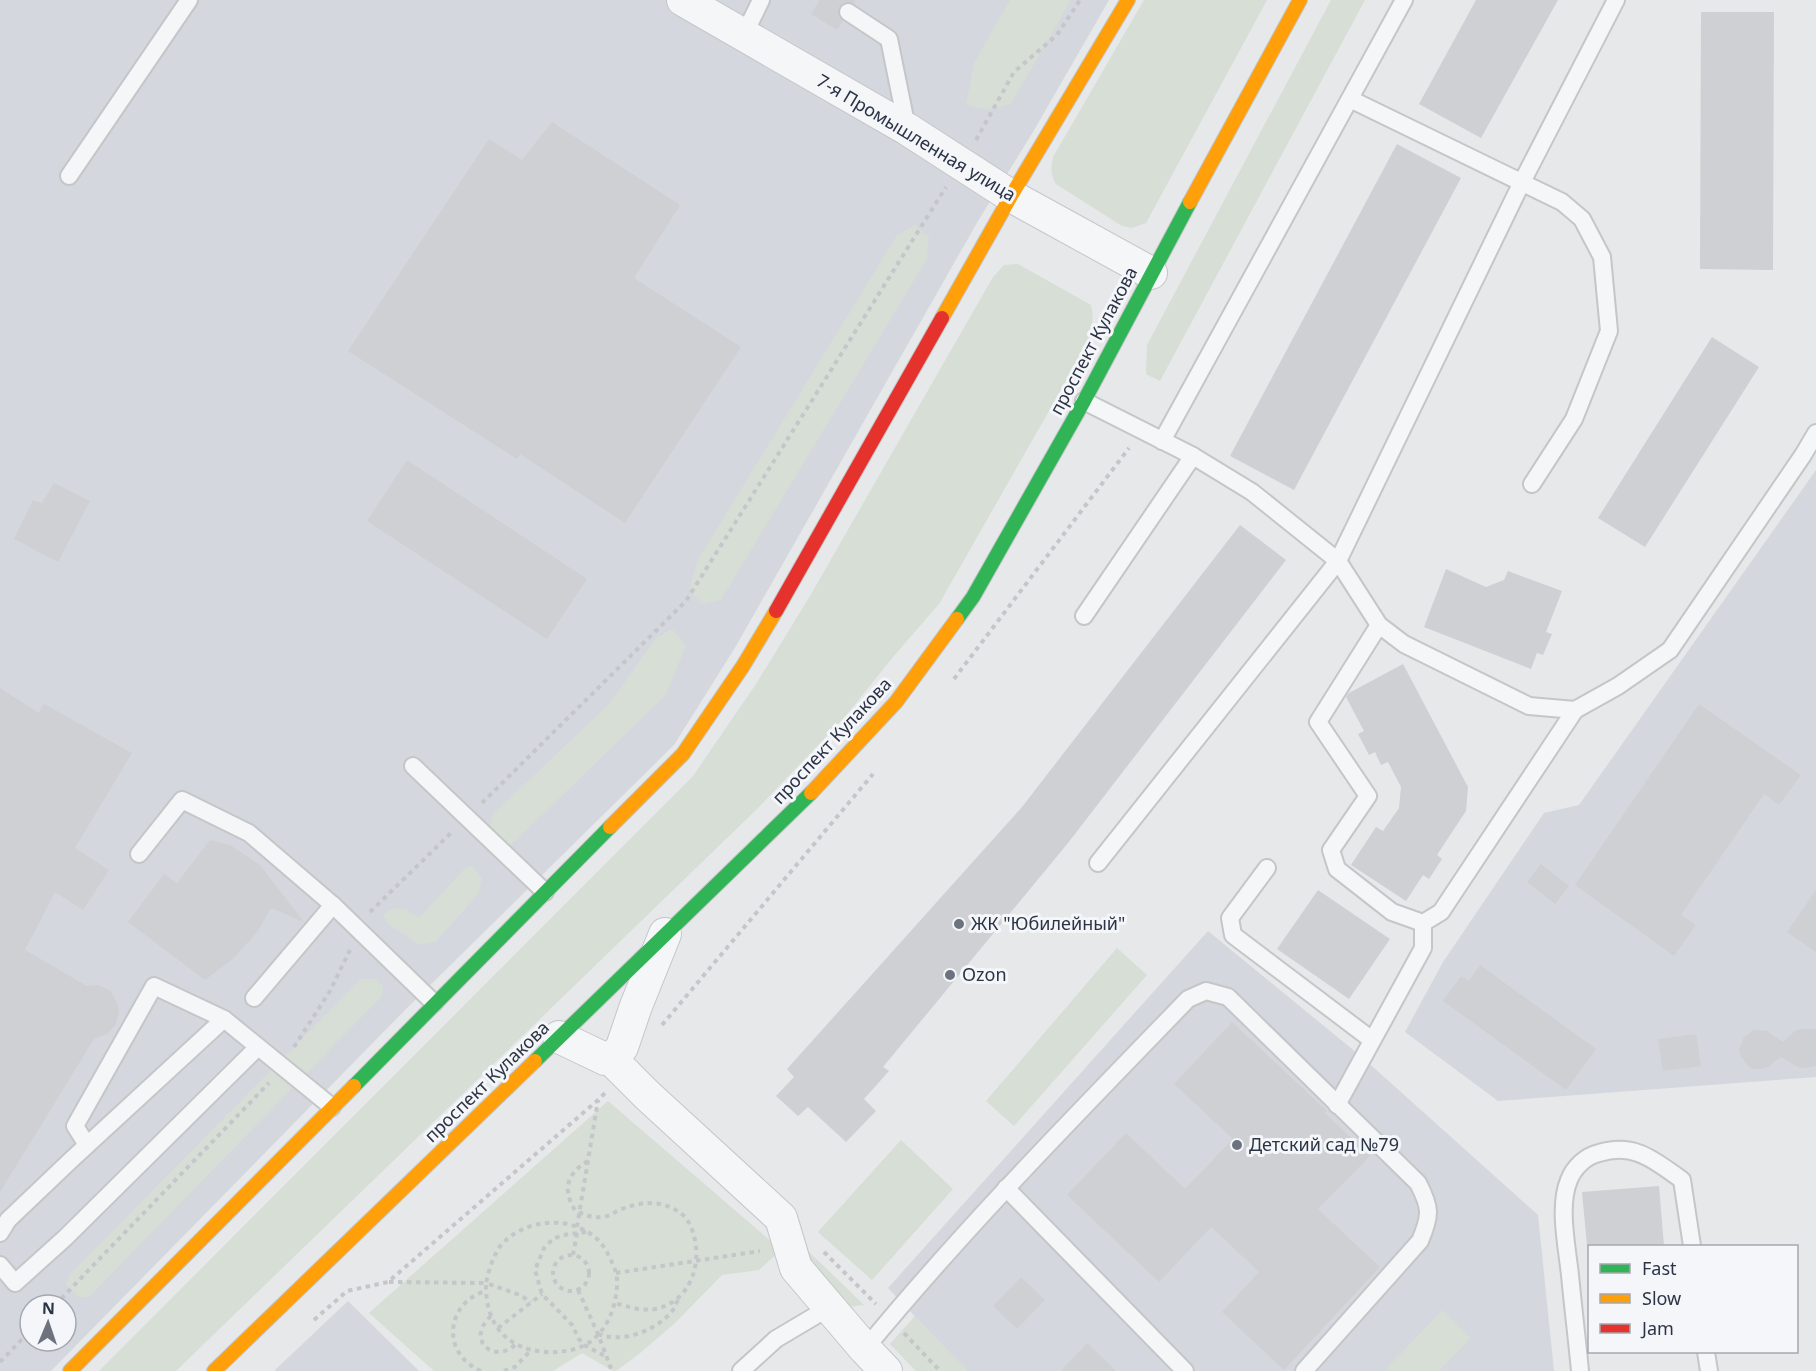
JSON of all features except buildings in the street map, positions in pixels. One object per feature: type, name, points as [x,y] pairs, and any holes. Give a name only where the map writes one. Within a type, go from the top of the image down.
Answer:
[{"type":"main road","points":[[70,1371],[683,754],[743,666],[1011,196],[1128,0]]},
{"type":"main road","name":"проспект Кулакова","points":[[213,1371],[800,804],[896,702],[973,597],[1084,401],[1300,0]]},
{"type":"street","name":"7-я Промышленная улица","points":[[683,0],[907,129],[1011,196],[1151,273]]},
{"type":"street","points":[[612,1060],[622,1047],[665,934]]},
{"type":"street","points":[[559,1037],[605,1059],[612,1060],[646,1095],[780,1218],[796,1268],[876,1360]]},
{"type":"lane","points":[[69,176],[189,0]]},
{"type":"lane","points":[[744,35],[761,0]]},
{"type":"lane","points":[[1162,441],[1404,0]]},
{"type":"lane","points":[[1098,863],[1338,561],[1522,182],[1616,0]]},
{"type":"lane","points":[[848,12],[889,39],[907,129]]},
{"type":"lane","points":[[1350,99],[1562,202],[1582,219],[1602,257],[1609,331],[1574,419],[1532,484]]},
{"type":"lane","points":[[1084,401],[1193,456],[1252,492],[1338,561],[1379,625],[1404,644],[1529,706],[1575,710]]},
{"type":"lane","points":[[1423,923],[1441,912],[1575,710],[1618,686],[1670,650],[1816,433]]},
{"type":"lane","points":[[1084,616],[1193,456]]},
{"type":"lane","points":[[1379,625],[1318,722],[1368,796],[1331,850],[1336,869],[1392,912],[1423,923]]},
{"type":"lane","points":[[413,766],[545,892]]},
{"type":"lane","points":[[139,854],[182,800],[249,833],[333,905],[434,1003]]},
{"type":"lane","points":[[1267,868],[1230,918],[1233,935],[1372,1040]]},
{"type":"lane","points":[[254,998],[333,905]]},
{"type":"lane","points":[[1337,1105],[1423,948],[1423,923]]},
{"type":"lane","points":[[87,1145],[75,1126],[154,986],[224,1019],[332,1107]]},
{"type":"lane","points":[[876,1360],[903,1304],[1006,1188],[1188,999],[1206,991],[1228,997],[1418,1183],[1428,1201],[1428,1222],[1420,1241],[1304,1371]]},
{"type":"lane","points":[[0,1233],[8,1220],[224,1019]]},
{"type":"lane","points":[[0,1265],[15,1283],[65,1238],[258,1047]]},
{"type":"lane","points":[[1580,1371],[1563,1214],[1569,1180],[1579,1165],[1592,1155],[1623,1149],[1643,1153],[1682,1180],[1692,1245]]},
{"type":"lane","points":[[1006,1188],[1185,1371]]},
{"type":"lane","points":[[741,1371],[776,1339],[830,1308]]},
{"type":"lane","points":[[1706,1353],[1709,1371]]},
{"type":"path","points":[[67,1293],[265,1087],[330,991],[369,913],[686,601],[987,123],[1014,72],[1057,35],[1080,0]]},
{"type":"path","points":[[577,1227],[598,1100]]},
{"type":"path","points":[[588,1161],[573,1173],[568,1186],[573,1208],[590,1217],[603,1217],[627,1207],[651,1202],[673,1209],[685,1217],[696,1242],[697,1260],[690,1284],[679,1297],[674,1309],[663,1321],[649,1329],[620,1337],[605,1337],[598,1334]]},
{"type":"path","points":[[541,1223],[562,1223],[588,1232],[594,1235],[604,1247],[614,1266],[617,1283],[612,1312],[598,1334],[590,1342],[573,1350],[556,1353],[531,1350],[515,1345],[501,1333],[491,1316],[485,1298],[486,1283],[493,1259],[500,1246],[524,1228],[541,1223]]},
{"type":"path","points":[[588,1232],[553,1239],[544,1248],[535,1270],[542,1294],[572,1325],[579,1339],[584,1345],[607,1357]]},
{"type":"path","points":[[573,1256],[577,1233]]},
{"type":"path","points":[[616,1273],[766,1250]]},
{"type":"path","points":[[567,1256],[584,1260],[589,1271],[587,1283],[578,1290],[561,1289],[554,1280],[554,1268],[567,1256]]},
{"type":"path","points":[[388,1282],[486,1283],[520,1295],[531,1302]]},
{"type":"path","points":[[578,1290],[612,1371]]},
{"type":"path","points":[[481,1371],[472,1367],[457,1350],[453,1328],[460,1307],[469,1299],[486,1291]]},
{"type":"path","points":[[498,1328],[542,1294]]},
{"type":"path","points":[[615,1303],[638,1309],[654,1309],[679,1297]]},
{"type":"path","points":[[491,1316],[481,1328],[481,1339],[484,1346],[502,1352],[515,1345]]},
{"type":"path","points":[[0,1362],[18,1343]]},
{"type":"path","points":[[504,1371],[515,1367],[531,1350]]},
{"type":"shaded area","points":[[0,0],[1109,0],[1033,132],[978,221],[736,646],[674,745],[407,1008],[78,1343],[78,1293],[18,1293],[18,1353],[69,1353],[51,1371],[0,1371]]},
{"type":"shaded area","points":[[1010,0],[1071,0],[1011,104],[990,110],[966,105],[974,63]]},
{"type":"shaded area","points":[[1144,0],[1267,0],[1146,223],[1132,228],[1122,226],[1056,184],[1051,168],[1053,157]]},
{"type":"shaded area","points":[[1331,0],[1365,0],[1160,381],[1146,374],[1147,345]]},
{"type":"shaded area","points":[[915,225],[929,237],[927,259],[721,600],[703,604],[689,591],[697,561],[897,235]]},
{"type":"shaded area","points":[[1018,264],[1091,305],[1093,316],[1091,330],[1086,346],[939,604],[843,719],[758,808],[176,1371],[99,1371],[693,776],[756,684],[810,596],[993,277],[1004,265]]},
{"type":"shaded area","points":[[1816,470],[1816,1077],[1498,1101],[1405,1032],[1443,962],[1544,813],[1579,805]]},
{"type":"shaded area","points":[[672,629],[686,646],[665,696],[508,848],[489,832],[492,815],[609,704],[656,638]]},
{"type":"shaded area","points":[[472,866],[482,878],[479,893],[436,942],[419,945],[387,923],[383,915],[393,908],[407,910],[419,918],[465,868]]},
{"type":"shaded area","name":"Детский сад №79","points":[[1208,931],[1363,1058],[1538,1215],[1554,1371],[967,1371],[888,1288]]},
{"type":"shaded area","points":[[1117,948],[1147,975],[1014,1126],[986,1101]]},
{"type":"shaded area","points":[[361,979],[376,979],[383,987],[382,996],[89,1297],[78,1297],[78,1293],[74,1293],[66,1285],[69,1275]]},
{"type":"shaded area","points":[[608,1101],[781,1250],[759,1270],[722,1275],[675,1323],[616,1371],[582,1353],[553,1371],[434,1371],[369,1313]]},
{"type":"shaded area","points":[[901,1140],[953,1189],[872,1280],[818,1232]]},
{"type":"shaded area","points":[[804,1247],[864,1305],[848,1307],[810,1268]]},
{"type":"shaded area","points":[[348,1301],[419,1371],[275,1371],[275,1370]]},
{"type":"shaded area","points":[[1442,1310],[1471,1338],[1439,1371],[1390,1371],[1387,1368]]},
{"type":"shaded area","points":[[915,1316],[968,1371],[916,1371],[890,1344]]},
{"type":"traffic: fast","points":[[957,619],[973,597],[1084,401],[1190,202]]},
{"type":"traffic: fast","points":[[535,1061],[811,793]]},
{"type":"traffic: fast","points":[[354,1086],[610,827]]},
{"type":"traffic: slow","points":[[942,318],[1011,196],[1128,0]]},
{"type":"traffic: slow","points":[[1190,202],[1300,0]]},
{"type":"traffic: slow","points":[[610,827],[683,754],[743,666],[776,611]]},
{"type":"traffic: slow","points":[[811,793],[896,702],[957,619]]},
{"type":"traffic: slow","points":[[214,1371],[535,1061]]},
{"type":"traffic: slow","points":[[70,1371],[354,1086]]},
{"type":"traffic: jam","points":[[776,611],[942,318]]},
{"type":"place","name":"ЖК \"Юбилейный\"","points":[[959,924]]},
{"type":"place","name":"Ozon","points":[[950,975]]},
{"type":"place","name":"Детский сад №79","points":[[1237,1145]]}]
